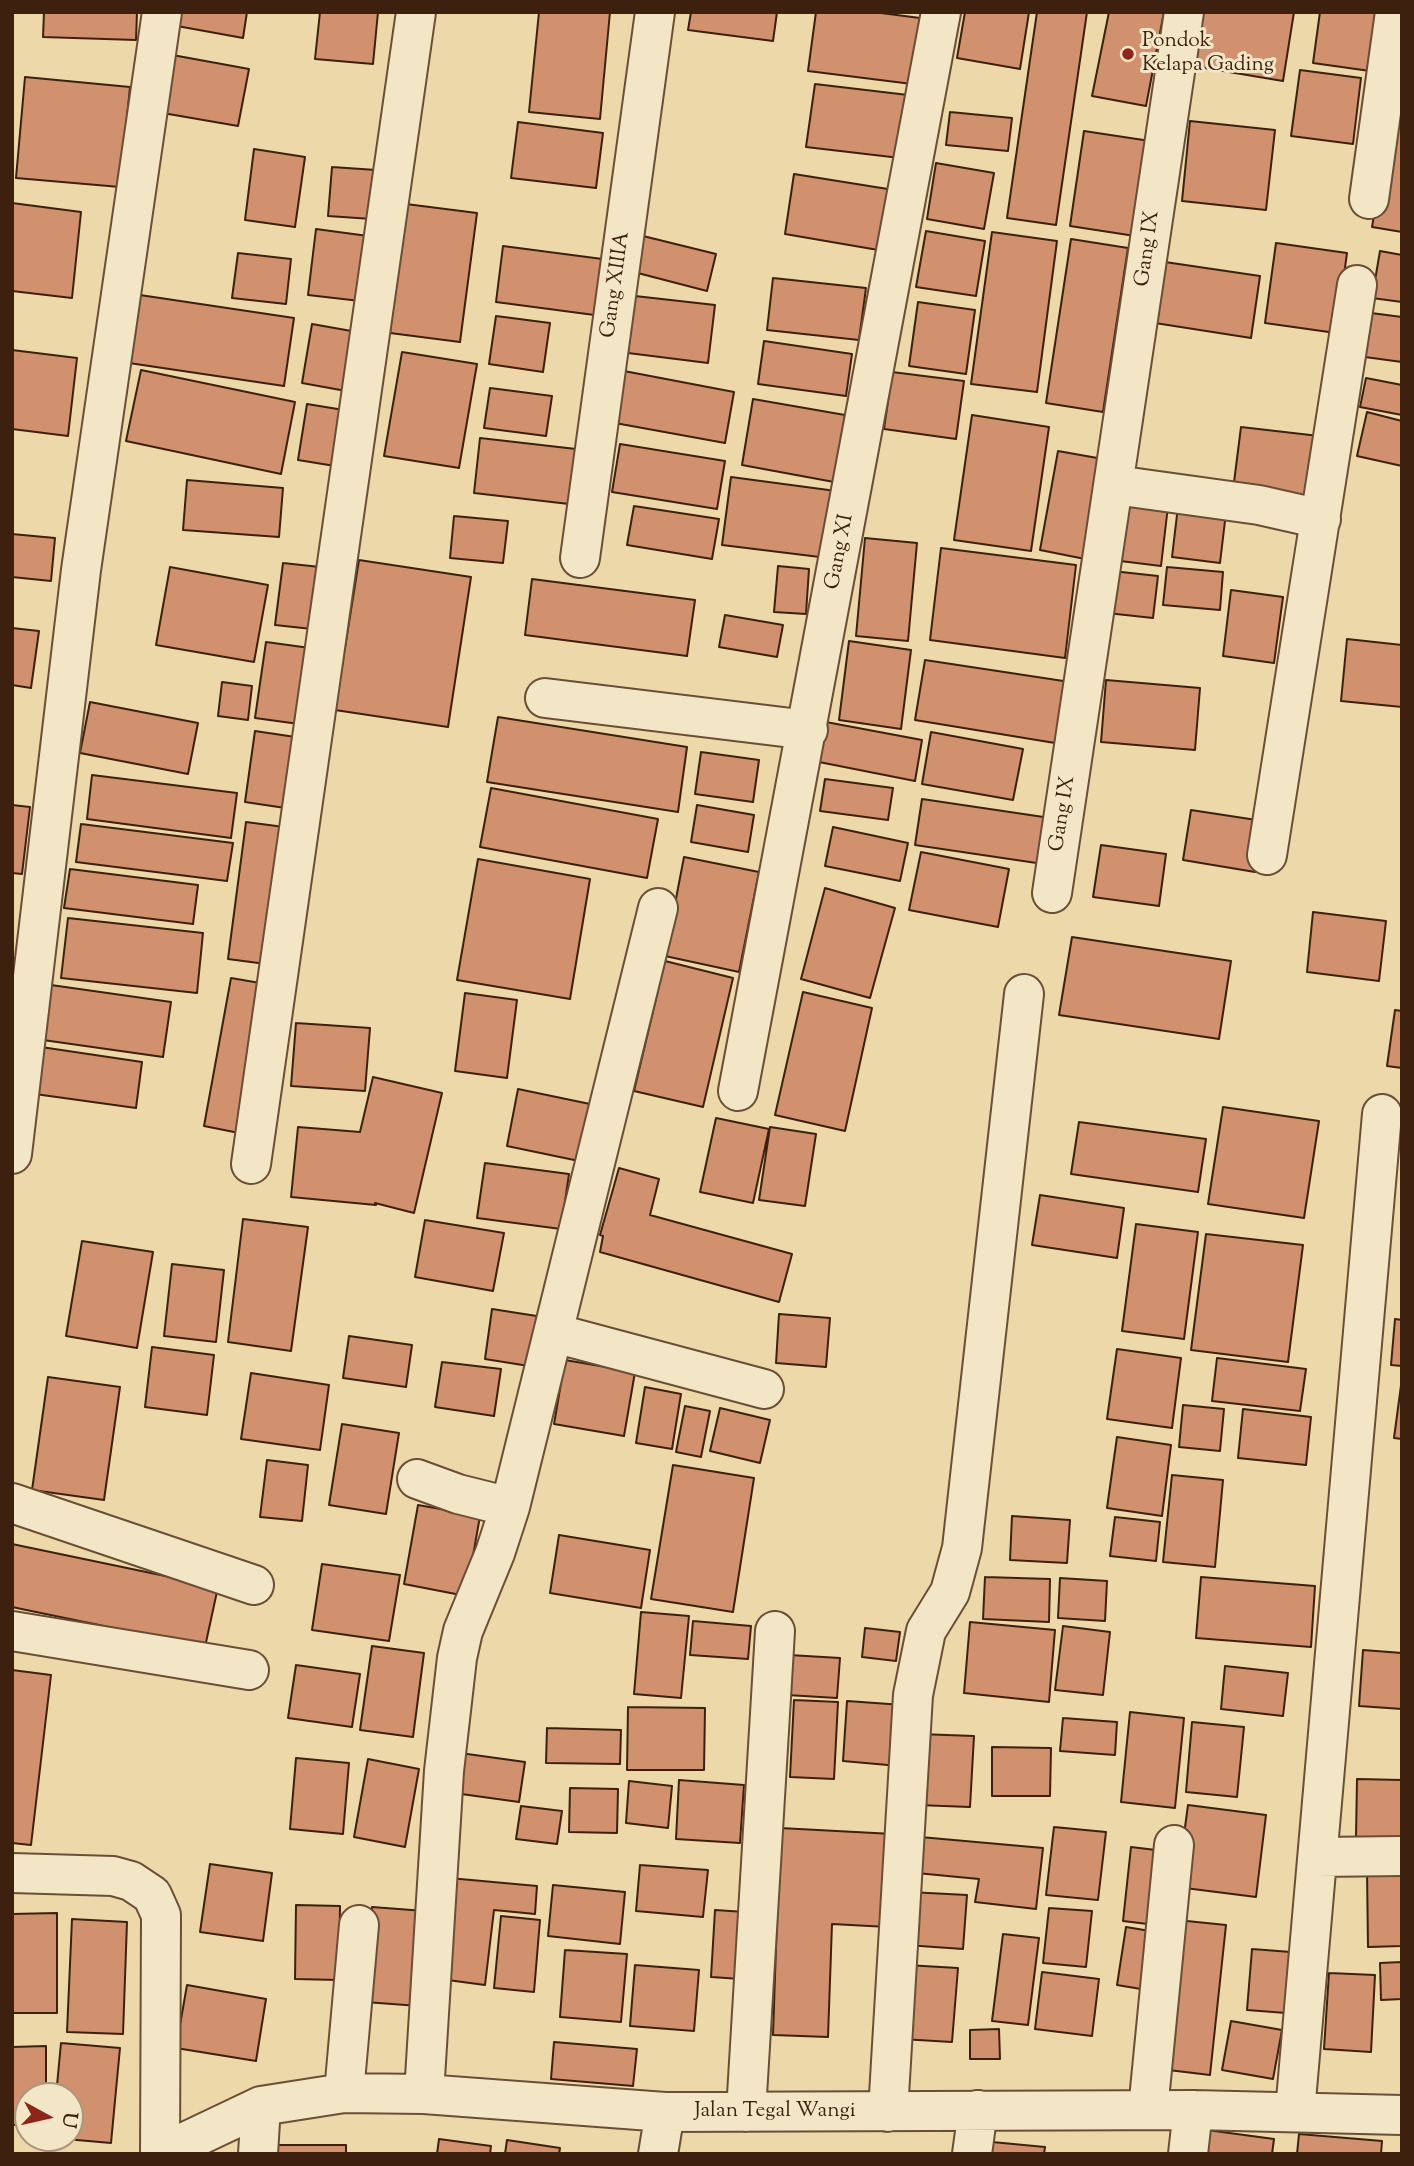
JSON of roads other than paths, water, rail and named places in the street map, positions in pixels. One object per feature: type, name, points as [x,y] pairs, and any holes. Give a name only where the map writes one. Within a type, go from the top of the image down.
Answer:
[{"type":"street","points":[[12,1154],[81,570],[162,12]]},
{"type":"street","points":[[251,1164],[416,12]]},
{"type":"street","name":"Gang XIIIA","points":[[580,558],[655,12]]},
{"type":"street","name":"Gang XI","points":[[738,1091],[941,12]]},
{"type":"street","name":"Gang IX","points":[[1052,893],[1184,12]]},
{"type":"street","points":[[1368,199],[1395,12]]},
{"type":"street","points":[[1267,855],[1357,285]]},
{"type":"street","points":[[1115,485],[1259,505],[1321,519]]},
{"type":"street","points":[[545,698],[807,730]]},
{"type":"street","points":[[424,2094],[444,1771],[457,1658],[463,1631],[495,1553],[510,1507],[658,908]]},
{"type":"street","points":[[888,2112],[913,1695],[926,1631],[950,1592],[962,1548],[1024,994]]},
{"type":"street","points":[[1294,2112],[1382,1114]]},
{"type":"street","points":[[554,1333],[764,1389]]},
{"type":"street","points":[[417,1479],[458,1494],[510,1507]]},
{"type":"street","points":[[12,1503],[254,1584]]},
{"type":"street","points":[[12,1631],[249,1670]]},
{"type":"street","points":[[746,2112],[775,1631]]},
{"type":"street","points":[[1148,2110],[1174,1845]]},
{"type":"street","points":[[1318,1857],[1402,1856]]},
{"type":"street","points":[[12,1874],[113,1876],[131,1881],[152,1895],[161,1915],[160,2154]]},
{"type":"street","points":[[344,2093],[359,1925]]},
{"type":"street","name":"Jalan Tegal Wangi","points":[[160,2154],[261,2106],[344,2093],[424,2094],[665,2112],[1193,2110],[1402,2115]]},
{"type":"street","points":[[258,2154],[261,2106]]},
{"type":"street","points":[[972,2154],[978,2110]]},
{"type":"street","points":[[1188,2154],[1193,2110]]},
{"type":"street","points":[[657,2154],[665,2112]]},
{"type":"place","name":"Pondok Kelapa Gading","points":[[1128,54]]}]
